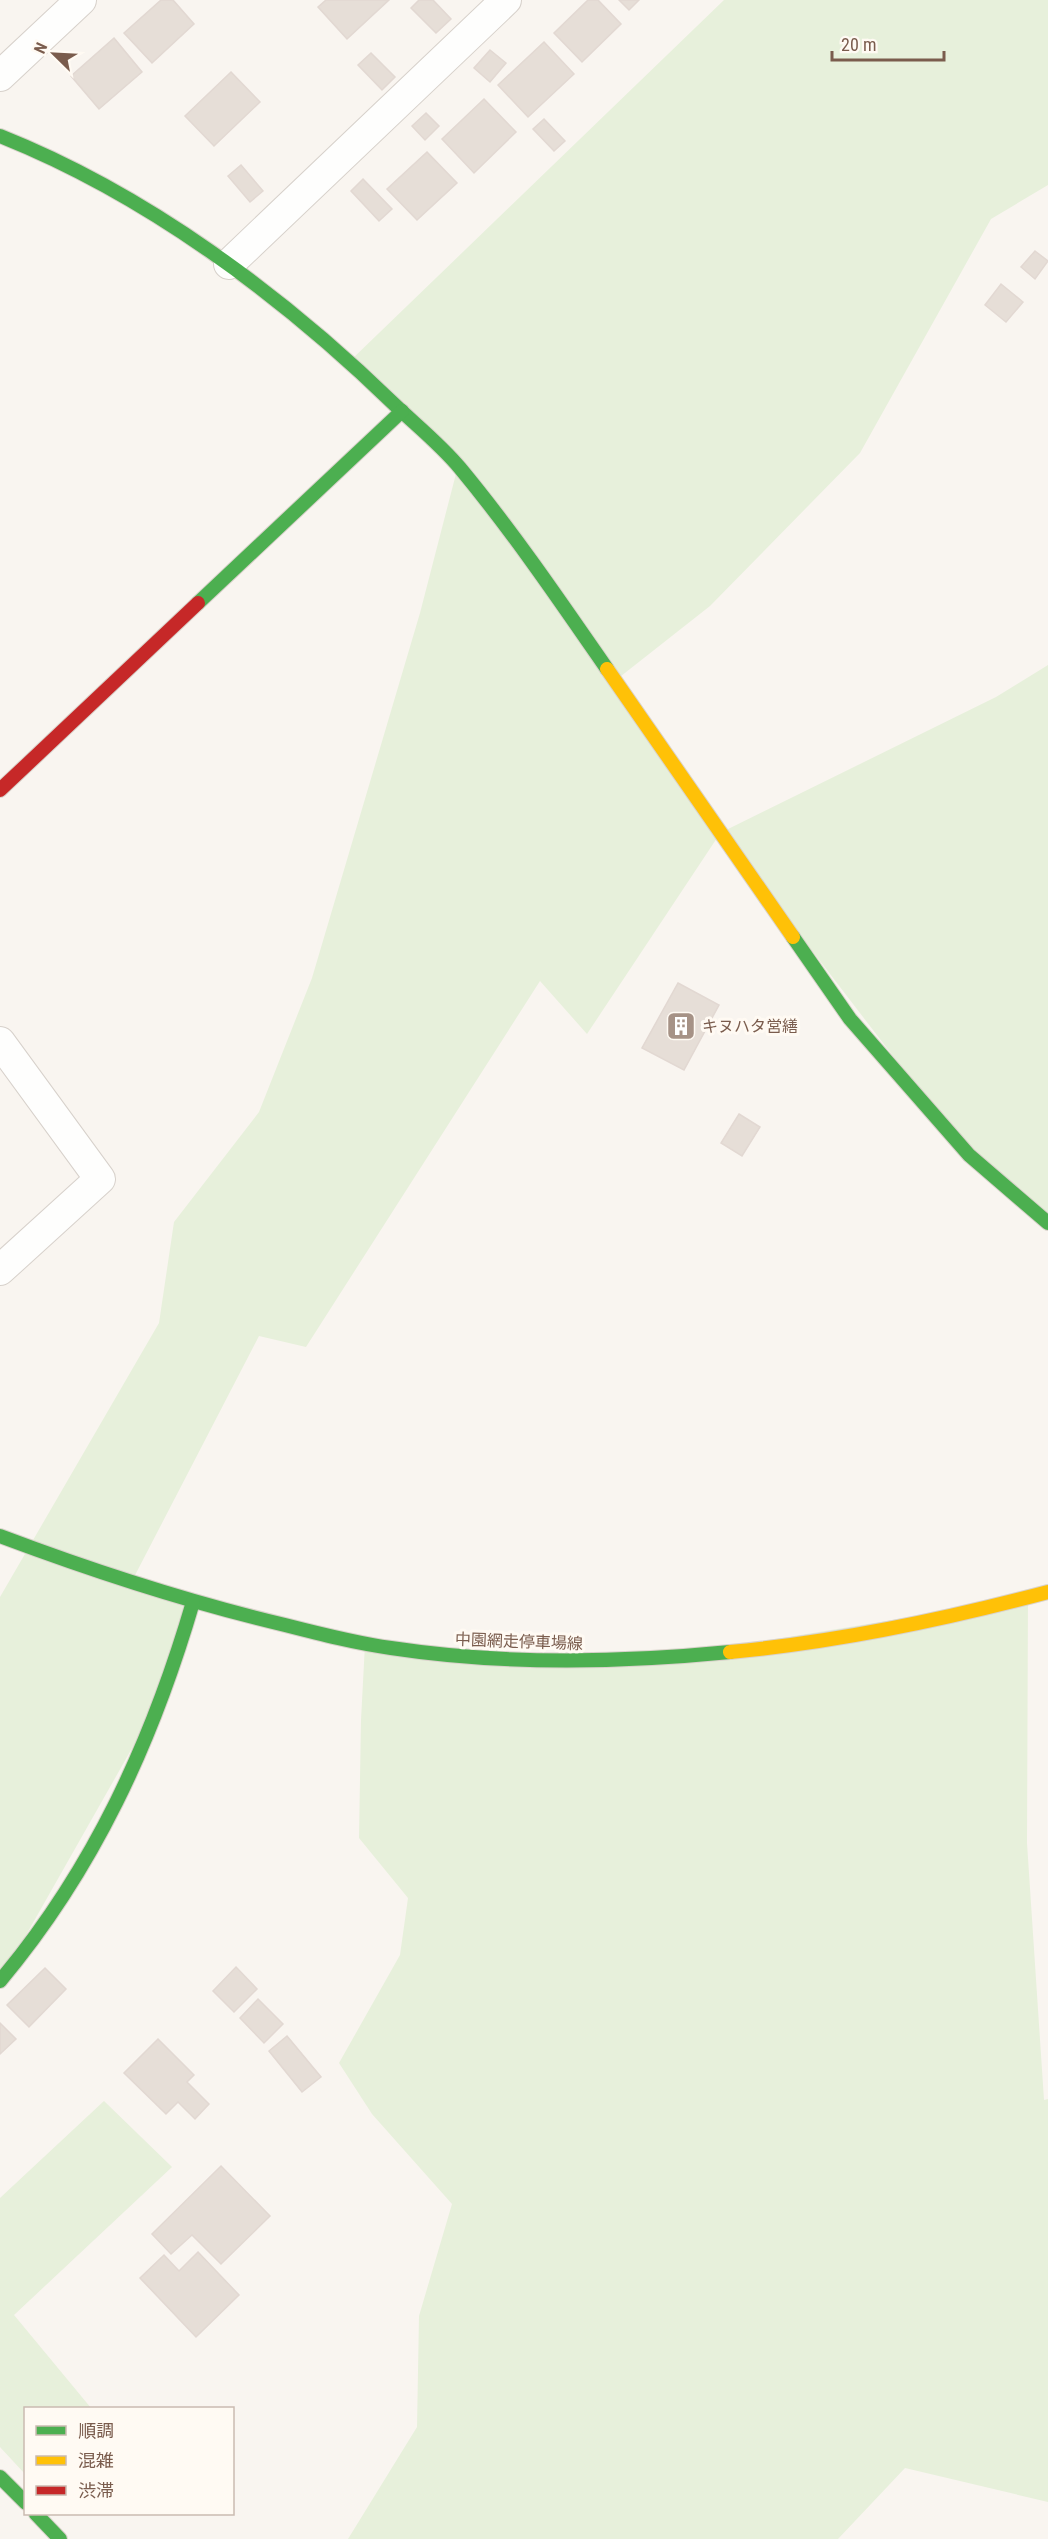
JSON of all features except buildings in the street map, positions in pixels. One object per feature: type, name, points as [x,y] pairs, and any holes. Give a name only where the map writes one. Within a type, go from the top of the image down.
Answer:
[{"type":"street","points":[[0,76],[81,0]]},
{"type":"street","points":[[229,264],[506,0]]},
{"type":"street","points":[[0,136],[53,157],[152,213],[229,264],[350,361],[458,466],[527,553],[850,1019],[969,1155],[1048,1223]]},
{"type":"street","points":[[0,790],[402,411]]},
{"type":"street","points":[[0,1042],[100,1179],[0,1270]]},
{"type":"street","name":"中園網走停車場線","points":[[0,1536],[193,1602],[365,1644],[446,1655],[542,1660],[646,1660],[761,1651],[903,1628],[1048,1592]]},
{"type":"street","points":[[0,1982],[20,1959],[71,1883],[105,1823],[140,1753],[169,1683],[193,1602]]},
{"type":"street","points":[[0,2477],[24,2501]]},
{"type":"street","points":[[37,2515],[60,2539]]},
{"type":"green space","points":[[724,0],[1048,0],[1048,185],[991,219],[860,453],[710,606],[616,680],[722,832],[996,697],[1048,665],[1048,1223],[969,1155],[721,832],[587,1034],[540,981],[306,1347],[259,1336],[132,1581],[193,1602],[169,1683],[0,1981],[0,1597],[159,1323],[174,1222],[259,1112],[312,978],[420,613],[458,466],[350,361]]},
{"type":"green space","points":[[1028,1598],[1027,1843],[1044,2100],[1048,2099],[1048,2502],[905,2468],[838,2539],[348,2539],[417,2427],[419,2316],[452,2204],[372,2114],[339,2063],[400,1955],[408,1898],[359,1838],[365,1644],[646,1660]]},
{"type":"green space","points":[[104,2101],[172,2167],[14,2315],[90,2407],[24,2407],[24,2473],[0,2447],[0,2198]]},
{"type":"traffic: fast","points":[[0,136],[108,187],[160,218],[210,251],[307,325],[437,443],[460,468],[554,592],[607,669]]},
{"type":"traffic: fast","points":[[198,603],[402,411]]},
{"type":"traffic: fast","points":[[793,937],[850,1019],[969,1155],[1048,1223]]},
{"type":"traffic: fast","points":[[0,1536],[177,1596],[311,1632],[378,1646],[433,1654],[518,1660],[603,1660],[730,1652]]},
{"type":"traffic: fast","points":[[0,1981],[34,1938],[64,1894],[92,1849],[116,1802],[159,1705],[193,1602]]},
{"type":"traffic: fast","points":[[0,2477],[24,2501]]},
{"type":"traffic: fast","points":[[37,2515],[60,2539]]},
{"type":"traffic: slow","points":[[607,669],[793,937]]},
{"type":"traffic: slow","points":[[730,1652],[890,1629],[1048,1592]]},
{"type":"traffic: jam","points":[[0,790],[198,603]]},
{"type":"place","name":"キヌハタ営繕","points":[[681,1026]]}]
